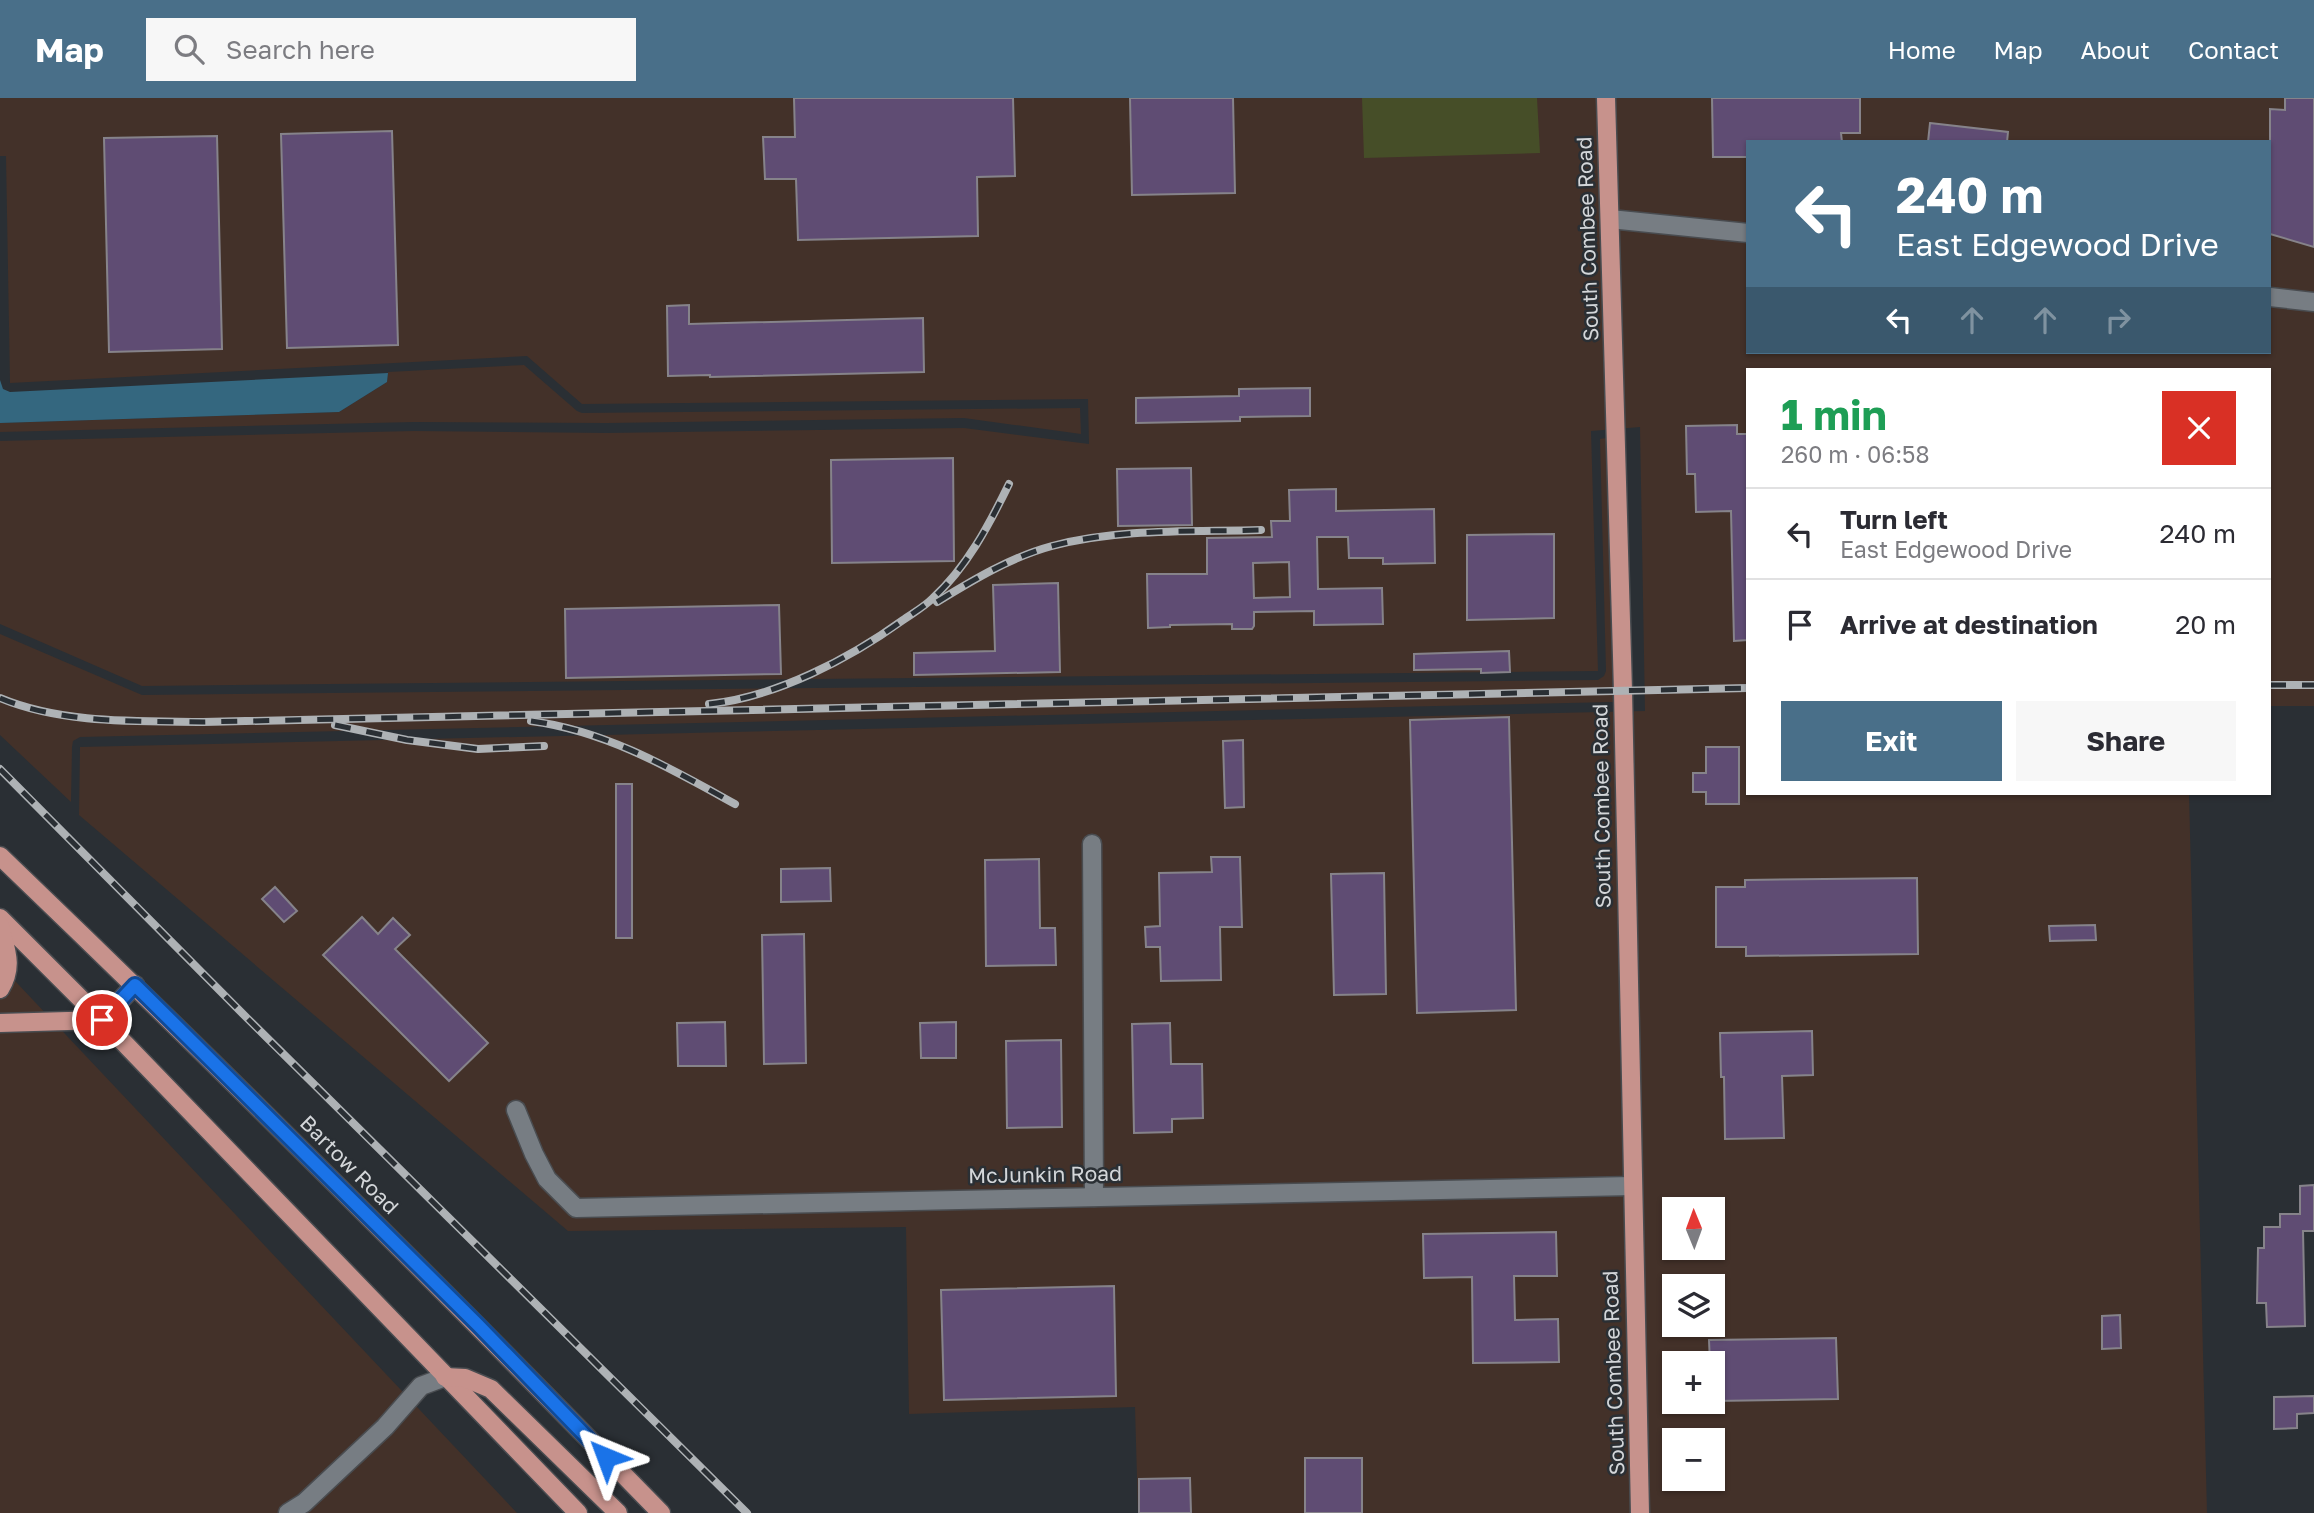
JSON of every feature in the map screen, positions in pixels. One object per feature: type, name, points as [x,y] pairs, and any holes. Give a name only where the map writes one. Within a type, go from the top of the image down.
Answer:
[{"type":"main road","name":"South Combee Road","points":[[1606,98],[1623,718],[1640,1513]]},
{"type":"main road","name":"Bartow Road","points":[[0,856],[135,985],[478,1325],[660,1513]]},
{"type":"main road","points":[[0,918],[578,1513]]},
{"type":"main road","points":[[0,926],[9,965],[8,975],[0,989]]},
{"type":"main road","points":[[0,1023],[102,1020],[135,985]]},
{"type":"main road","points":[[445,1377],[466,1378],[491,1389],[618,1513]]},
{"type":"street","points":[[1610,219],[1746,233]]},
{"type":"street","points":[[2271,297],[2314,302]]},
{"type":"street","points":[[1092,844],[1094,1197]]},
{"type":"street","name":"McJunkin Road","points":[[516,1110],[547,1179],[576,1208],[1632,1186]]},
{"type":"street","points":[[288,1513],[304,1503],[385,1427],[421,1386],[445,1377]]},
{"type":"shaded area","points":[[0,98],[2314,98],[2314,706],[2271,706],[2271,368],[1746,368],[1746,795],[2189,795],[2207,1513],[1138,1513],[1135,1407],[909,1414],[906,1227],[568,1231],[79,815],[80,747],[1645,711],[1640,427],[1591,431],[1598,671],[142,686],[0,624],[0,441],[414,431],[607,433],[964,428],[1089,444],[1088,399],[582,404],[527,356],[10,383],[6,156],[0,156]]},
{"type":"shaded area","points":[[524,365],[582,413],[1080,408],[1081,434],[964,418],[607,423],[414,422],[0,432],[0,423],[339,412],[387,382],[388,372]]},
{"type":"shaded area","points":[[1606,438],[1613,702],[80,737],[73,741],[72,747],[71,802],[0,735],[0,634],[142,695],[1598,680],[1606,671],[1600,439]]},
{"type":"shaded area","points":[[0,965],[517,1513],[0,1513]]},
{"type":"green space","points":[[1362,98],[1537,98],[1540,153],[1364,158]]},
{"type":"water","points":[[388,373],[387,382],[339,412],[0,423],[0,380],[3,389],[10,392]]},
{"type":"building","points":[[794,98],[1013,98],[1015,176],[977,177],[978,236],[798,240],[796,179],[765,179],[763,137],[795,137]]},
{"type":"building","points":[[1130,98],[1233,98],[1235,193],[1132,195]]},
{"type":"building","points":[[1712,98],[1860,98],[1860,133],[1841,133],[1842,140],[1746,140],[1746,157],[1713,157]]},
{"type":"building","points":[[2285,98],[2314,98],[2314,247],[2271,234],[2270,109],[2285,110]]},
{"type":"building","points":[[1930,123],[2008,132],[2007,140],[1928,140]]},
{"type":"building","points":[[392,131],[398,345],[287,348],[281,134]]},
{"type":"building","points":[[217,136],[222,349],[109,352],[104,138]]},
{"type":"building","points":[[689,305],[689,324],[923,318],[924,372],[668,376],[667,306]]},
{"type":"building","points":[[1310,388],[1310,416],[1240,417],[1240,421],[1136,423],[1136,398],[1239,396],[1239,389]]},
{"type":"building","points":[[1737,425],[1737,434],[1746,434],[1746,640],[1734,641],[1731,511],[1696,512],[1695,474],[1687,474],[1686,426]]},
{"type":"building","points":[[953,458],[954,561],[832,563],[831,460]]},
{"type":"building","points":[[1191,468],[1192,525],[1118,526],[1117,469]]},
{"type":"building","points":[[1336,489],[1336,511],[1434,509],[1435,563],[1383,564],[1383,558],[1349,558],[1348,537],[1317,537],[1318,589],[1382,588],[1383,624],[1314,625],[1314,611],[1254,612],[1252,629],[1232,629],[1232,624],[1148,628],[1147,574],[1207,574],[1207,538],[1272,537],[1271,521],[1290,521],[1289,490]],"holes":[[[1289,562],[1290,597],[1254,598],[1253,563]]]},
{"type":"building","points":[[1554,534],[1554,618],[1467,620],[1467,535]]},
{"type":"building","points":[[1058,583],[1060,672],[914,675],[914,653],[995,651],[993,585]]},
{"type":"building","points":[[779,605],[781,674],[566,678],[565,609]]},
{"type":"building","points":[[1509,651],[1510,672],[1481,673],[1481,669],[1414,670],[1414,654]]},
{"type":"building","points":[[1509,717],[1516,1010],[1417,1013],[1410,720]]},
{"type":"building","points":[[1243,740],[1244,807],[1225,808],[1223,741]]},
{"type":"building","points":[[1706,747],[1739,747],[1739,804],[1706,804],[1706,792],[1693,792],[1693,773],[1706,773]]},
{"type":"building","points":[[616,784],[632,784],[632,938],[616,938]]},
{"type":"building","points":[[1211,857],[1240,857],[1242,927],[1220,927],[1221,980],[1161,981],[1160,947],[1146,947],[1145,927],[1160,926],[1159,873],[1212,872]]},
{"type":"building","points":[[1039,859],[1040,928],[1055,928],[1056,965],[986,966],[985,860]]},
{"type":"building","points":[[830,868],[831,901],[781,902],[781,869]]},
{"type":"building","points":[[1384,873],[1386,994],[1334,995],[1331,874]]},
{"type":"building","points":[[1917,878],[1918,954],[1746,956],[1746,947],[1716,947],[1716,887],[1745,887],[1745,880]]},
{"type":"building","points":[[275,887],[297,911],[284,922],[262,899]]},
{"type":"building","points":[[362,917],[378,934],[393,918],[410,935],[395,949],[488,1043],[449,1081],[323,955]]},
{"type":"building","points":[[2095,925],[2096,940],[2050,941],[2049,926]]},
{"type":"building","points":[[804,934],[806,1063],[764,1064],[762,935]]},
{"type":"building","points":[[725,1022],[726,1066],[678,1066],[677,1023]]},
{"type":"building","points":[[956,1022],[956,1058],[921,1058],[920,1023]]},
{"type":"building","points":[[1170,1023],[1171,1064],[1202,1064],[1203,1118],[1172,1119],[1172,1132],[1134,1133],[1132,1024]]},
{"type":"building","points":[[1812,1031],[1813,1075],[1782,1076],[1784,1138],[1725,1139],[1720,1033]]},
{"type":"building","points":[[1061,1040],[1062,1127],[1007,1128],[1006,1041]]},
{"type":"building","points":[[2314,1185],[2314,1231],[2303,1231],[2305,1326],[2267,1327],[2266,1303],[2257,1303],[2258,1248],[2264,1248],[2264,1227],[2280,1227],[2280,1214],[2300,1214],[2300,1186]]},
{"type":"building","points":[[1556,1232],[1557,1276],[1514,1276],[1515,1320],[1558,1319],[1559,1362],[1473,1363],[1472,1277],[1424,1278],[1423,1234]]},
{"type":"building","points":[[1114,1286],[1116,1396],[944,1400],[941,1290]]},
{"type":"building","points":[[2120,1315],[2121,1348],[2102,1349],[2102,1316]]},
{"type":"building","points":[[1836,1338],[1838,1399],[1725,1401],[1725,1351],[1709,1351],[1709,1340]]},
{"type":"building","points":[[2314,1396],[2314,1413],[2297,1414],[2297,1428],[2274,1429],[2274,1397]]},
{"type":"building","points":[[1305,1458],[1362,1458],[1362,1513],[1305,1513]]},
{"type":"building","points":[[1190,1478],[1191,1513],[1139,1513],[1139,1479]]},
{"type":"railway","points":[[709,704],[760,693],[811,674],[859,649],[922,607],[945,586],[967,559],[1009,484]]},
{"type":"railway","points":[[937,602],[1007,563],[1052,546],[1078,540],[1156,532],[1261,530]]},
{"type":"railway","points":[[2271,685],[2314,685]]},
{"type":"railway","points":[[0,698],[48,713],[74,717],[203,722],[1746,688]]},
{"type":"railway","points":[[531,721],[559,726],[611,742],[662,765],[735,804]]},
{"type":"railway","points":[[335,725],[407,740],[478,749],[544,746]]},
{"type":"railway","points":[[0,769],[248,1019],[747,1513]]},
{"type":"route","points":[[102,1020],[135,985],[478,1325],[606,1457]]}]
